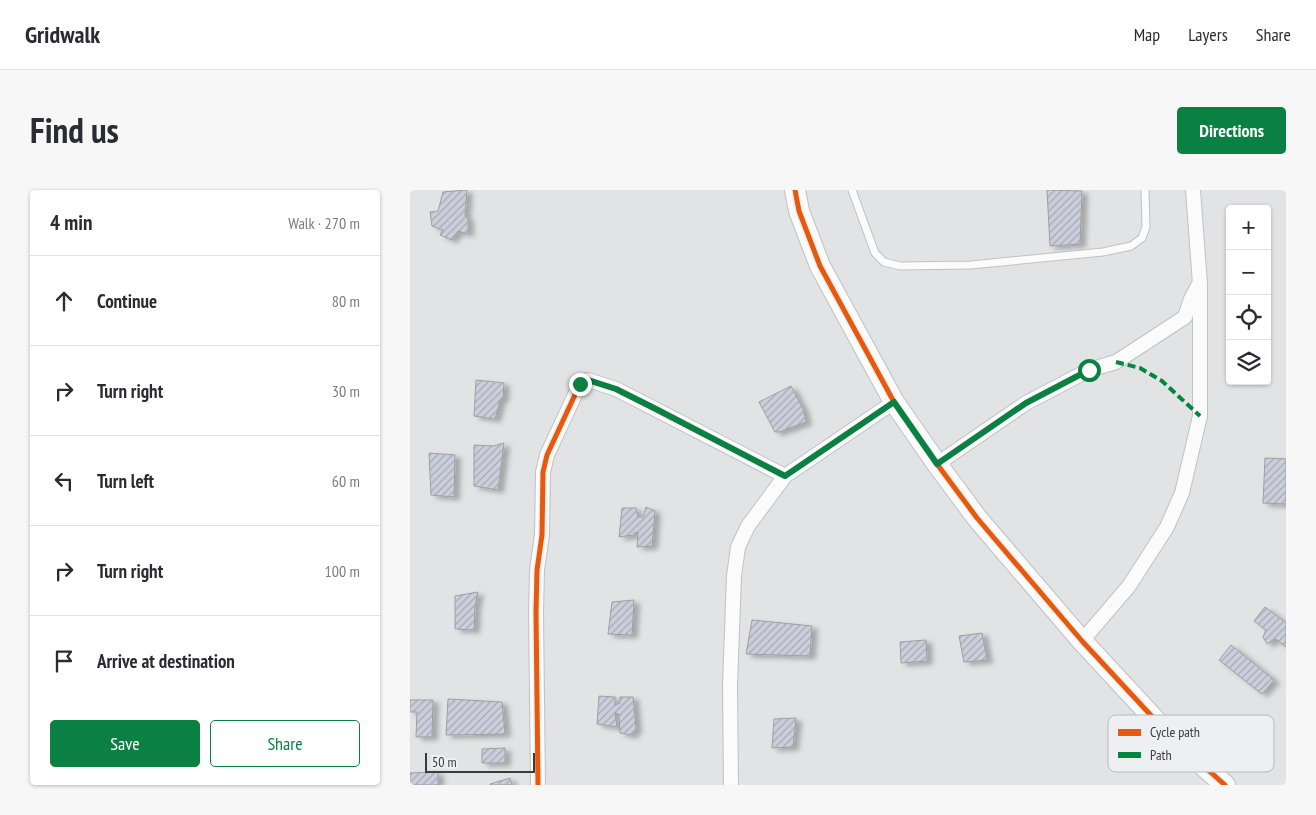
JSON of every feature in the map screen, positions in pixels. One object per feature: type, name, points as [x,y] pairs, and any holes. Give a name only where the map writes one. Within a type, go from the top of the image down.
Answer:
[{"type":"street","points":[[794,190],[799,211],[820,266],[894,402],[977,518],[1082,641],[1150,715]]},
{"type":"street","points":[[1082,641],[1129,586],[1167,527],[1182,493],[1200,416],[1200,284],[1193,190]]},
{"type":"street","points":[[937,464],[1026,403],[1089,370],[1116,362],[1185,317],[1191,299],[1200,284]]},
{"type":"street","points":[[538,785],[536,612],[537,570],[542,535],[543,472],[547,455],[580,384],[588,380],[616,389],[785,476]]},
{"type":"street","points":[[731,785],[730,685],[734,576],[738,547],[748,526],[785,476],[894,402]]},
{"type":"street","points":[[1210,772],[1225,785]]},
{"type":"lane","points":[[852,190],[875,253],[884,262],[900,266],[971,265],[1103,252],[1131,246],[1142,238],[1146,227],[1145,190]]},
{"type":"building","points":[[467,190],[465,215],[468,219],[468,234],[458,231],[452,240],[440,235],[443,230],[432,226],[430,212],[438,211],[443,192]]},
{"type":"building","points":[[1047,190],[1082,191],[1080,244],[1050,246]]},
{"type":"building","points":[[476,380],[504,383],[503,398],[500,400],[495,419],[474,416]]},
{"type":"building","points":[[791,386],[803,409],[806,422],[775,432],[759,402]]},
{"type":"building","points":[[504,443],[498,490],[474,486],[474,445],[493,446]]},
{"type":"building","points":[[429,453],[455,455],[454,497],[431,495]]},
{"type":"building","points":[[1265,458],[1286,459],[1286,504],[1263,503]]},
{"type":"building","points":[[646,507],[655,511],[652,546],[637,547],[638,532],[634,533],[634,535],[619,537],[622,508],[636,508],[638,517],[643,517]]},
{"type":"building","points":[[478,592],[475,606],[474,630],[455,629],[455,596]]},
{"type":"building","points":[[634,600],[632,635],[608,634],[612,602]]},
{"type":"building","points":[[1265,607],[1286,623],[1286,647],[1276,639],[1267,644],[1263,637],[1266,630],[1254,621]]},
{"type":"building","points":[[752,620],[812,626],[810,656],[746,654]]},
{"type":"building","points":[[982,633],[987,660],[964,662],[959,636]]},
{"type":"building","points":[[926,640],[927,661],[901,663],[900,642]]},
{"type":"building","points":[[1231,645],[1274,680],[1262,694],[1219,660]]},
{"type":"building","points":[[599,696],[615,697],[615,705],[620,703],[620,697],[633,697],[636,729],[632,735],[620,733],[619,714],[615,713],[617,727],[597,724]]},
{"type":"building","points":[[448,699],[502,702],[505,734],[446,735]]},
{"type":"building","points":[[410,700],[433,700],[432,737],[416,737],[417,712],[410,712]]},
{"type":"building","points":[[796,718],[793,747],[772,748],[774,719]]},
{"type":"building","points":[[505,748],[505,763],[482,763],[482,749]]},
{"type":"building","points":[[438,772],[438,785],[410,785],[410,773]]},
{"type":"building","points":[[510,778],[512,785],[490,785],[490,784]]},
{"type":"marked path","points":[[1116,362],[1140,368],[1162,381],[1200,416]]},
{"type":"cycle path","points":[[795,190],[799,211],[820,266],[894,402],[977,518],[1082,641],[1151,715]]},
{"type":"cycle path","points":[[538,785],[536,612],[537,570],[542,535],[543,472],[547,455],[580,384],[588,380],[616,389],[785,476]]},
{"type":"cycle path","points":[[1210,772],[1225,785]]},
{"type":"route","points":[[580,384],[588,380],[616,389],[785,476],[894,402],[937,464],[1026,403],[1089,370]]}]
